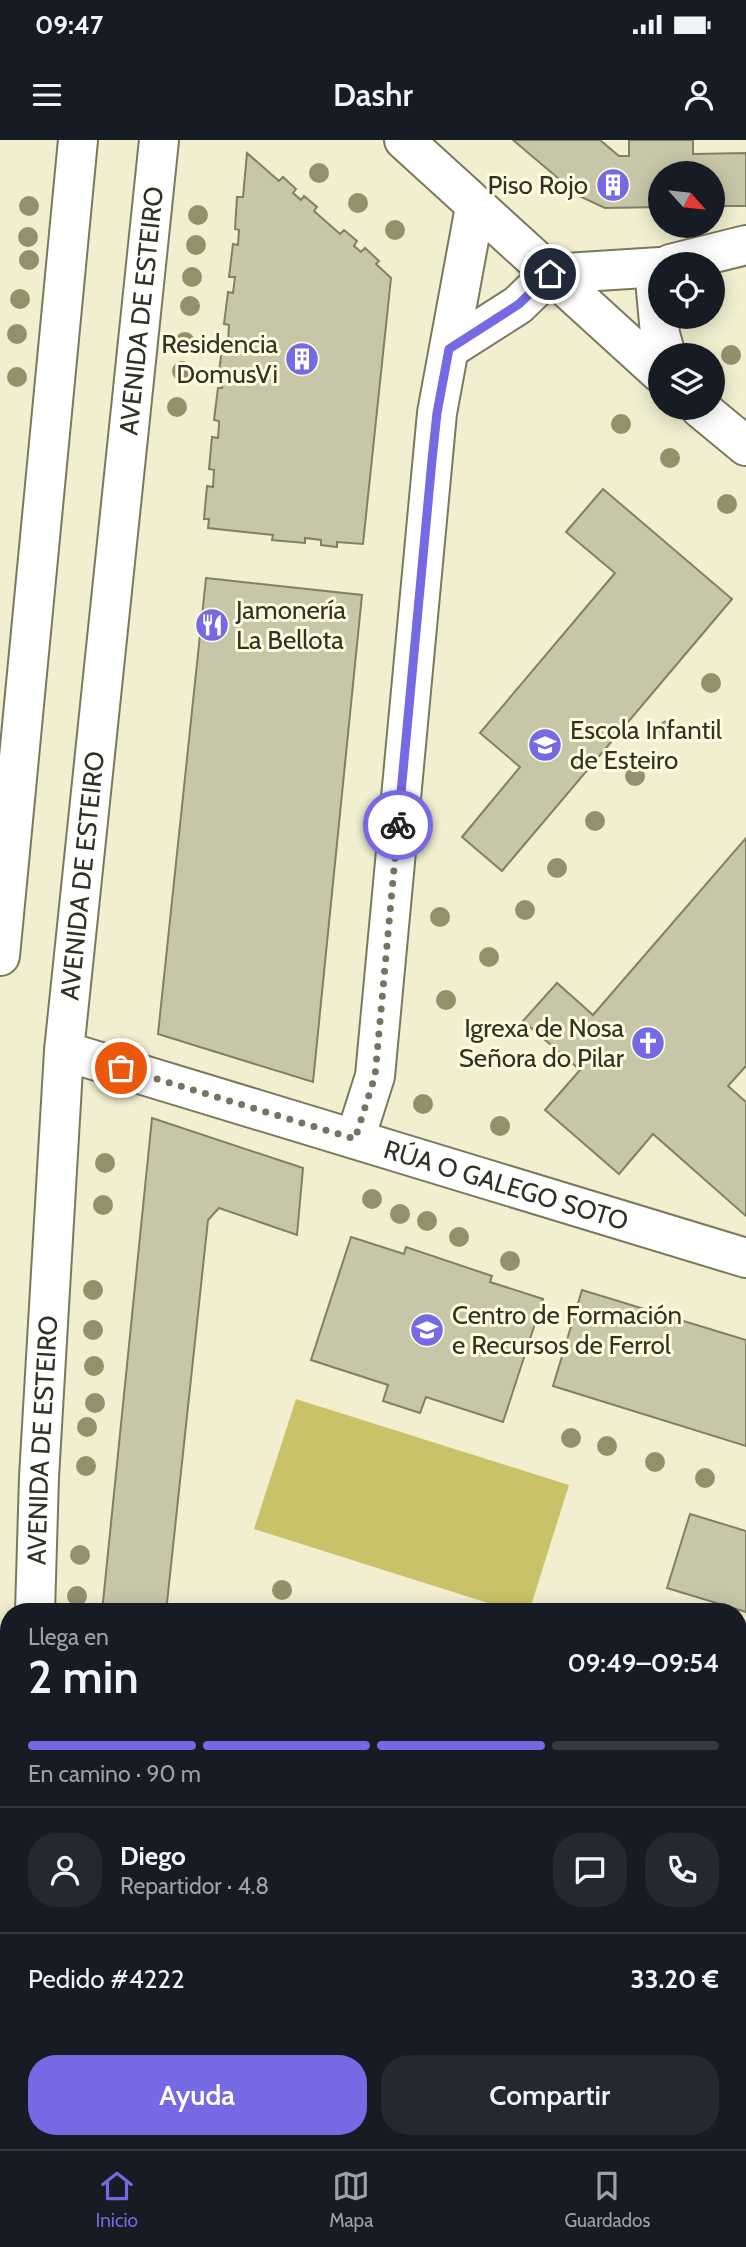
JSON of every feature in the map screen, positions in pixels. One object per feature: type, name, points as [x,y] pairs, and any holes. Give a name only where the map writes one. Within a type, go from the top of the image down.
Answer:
[{"type":"street","points":[[0,956],[78,140]]},
{"type":"street","name":"AVENIDA DE ESTEIRO","points":[[35,1603],[39,1477],[64,1051],[159,140]]},
{"type":"street","points":[[404,140],[648,362]]},
{"type":"street","points":[[355,1139],[375,1076],[437,413],[475,207]]},
{"type":"street","points":[[718,252],[746,245]]},
{"type":"street","points":[[449,349],[519,304],[550,274],[648,267]]},
{"type":"street","points":[[715,420],[746,446]]},
{"type":"street","name":"RÚA O GALEGO SOTO","points":[[64,1051],[746,1258]]},
{"type":"shaded area","points":[[296,1399],[569,1485],[532,1603],[488,1603],[254,1529]]},
{"type":"building","name":"Piso Rojo","points":[[513,140],[600,140],[619,156],[629,156],[629,140],[693,140],[693,154],[746,153],[746,206],[725,206],[725,161],[648,161],[648,207],[605,208],[579,196]]},
{"type":"building","name":"Residencia DomusVi","points":[[247,153],[279,181],[283,177],[296,189],[293,193],[301,200],[304,196],[317,207],[314,211],[340,234],[344,230],[357,241],[354,246],[361,252],[365,248],[379,261],[376,264],[391,278],[363,544],[337,542],[337,547],[321,545],[321,540],[305,538],[305,543],[272,540],[273,535],[208,528],[209,519],[204,519],[207,486],[213,487],[214,470],[209,469],[212,437],[218,438],[219,421],[214,420],[218,388],[222,388],[225,373],[219,372],[223,340],[228,341],[229,325],[224,324],[228,292],[233,293],[235,277],[229,277],[233,244],[238,245],[239,230],[235,229],[237,197],[243,197]]},
{"type":"building","points":[[603,489],[732,599],[502,871],[462,837],[520,767],[480,733],[615,573],[566,532]]},
{"type":"building","points":[[206,578],[362,595],[313,1082],[158,1034]]},
{"type":"building","name":"Igrexa de Nosa Señora do Pilar","points":[[746,838],[746,1066],[728,1086],[746,1102],[746,1216],[653,1134],[619,1174],[545,1110],[580,1070],[523,1021],[557,983],[593,1015]]},
{"type":"building","points":[[152,1118],[303,1168],[297,1235],[219,1208],[208,1220],[167,1603],[103,1603]]},
{"type":"building","name":"Centro de Formación e Recursos de Ferrol","points":[[351,1237],[404,1254],[406,1247],[492,1276],[490,1282],[543,1299],[503,1422],[426,1397],[420,1413],[383,1401],[388,1385],[311,1360]]},
{"type":"building","points":[[582,1290],[746,1340],[746,1446],[553,1386]]},
{"type":"building","points":[[690,1514],[746,1531],[746,1603],[716,1603],[667,1588]]},
{"type":"way so far","points":[[121,1068],[355,1139],[375,1076],[398,825]]},
{"type":"place","name":"Piso Rojo","points":[[613,185]]},
{"type":"place","name":"Residencia DomusVi","points":[[302,359]]},
{"type":"place","name":"Jamonería La Bellota","points":[[212,625]]},
{"type":"place","name":"Escola Infantil de Esteiro","points":[[545,745]]},
{"type":"place","name":"Igrexa de Nosa Señora do Pilar","points":[[648,1043]]},
{"type":"place","name":"Centro de Formación e Recursos de Ferrol","points":[[427,1330]]},
{"type":"route","points":[[398,825],[437,413],[449,349],[519,304],[550,274]]}]
